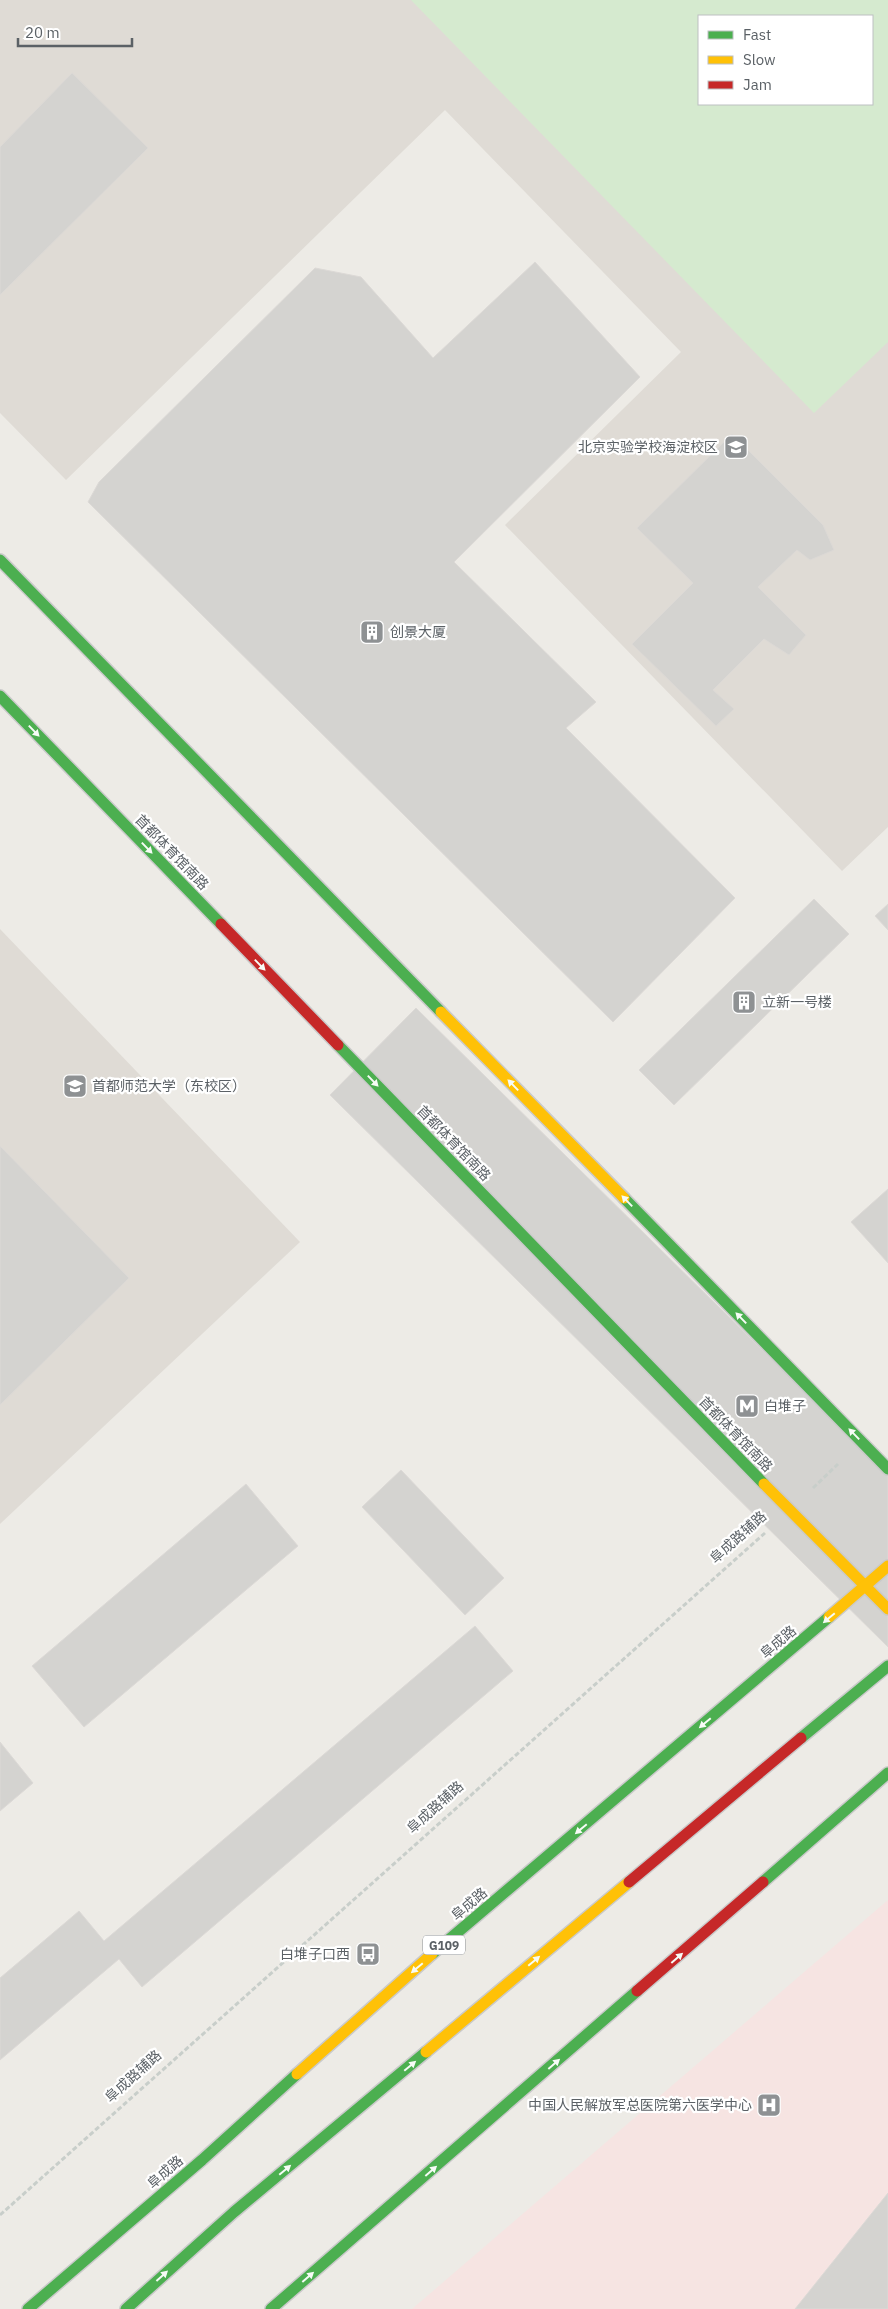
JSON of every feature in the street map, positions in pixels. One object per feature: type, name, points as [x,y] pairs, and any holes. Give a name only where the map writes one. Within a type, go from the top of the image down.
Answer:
[{"type":"main road","points":[[0,560],[888,1469]]},
{"type":"main road","name":"首都体育馆南路","points":[[0,696],[790,1511],[888,1608]]},
{"type":"main road","name":"阜成路","points":[[28,2309],[202,2160],[390,1990],[866,1587],[888,1566]]},
{"type":"main road","points":[[126,2309],[234,2212],[888,1666]]},
{"type":"main road","points":[[271,2309],[888,1773]]},
{"type":"path","name":"阜成路辅路","points":[[0,2215],[790,1511],[861,1441]]},
{"type":"shaded area","name":"北京实验学校海淀校区","points":[[0,0],[888,0],[888,827],[842,871],[505,525],[681,352],[445,110],[66,480],[0,413]]},
{"type":"shaded area","name":"首都师范大学（东校区）","points":[[0,929],[300,1242],[0,1524]]},
{"type":"shaded area","name":"中国人民解放军总医院第六医学中心","points":[[888,1900],[888,2309],[412,2309]]},
{"type":"green space","points":[[411,0],[888,0],[888,342],[814,413]]},
{"type":"building","points":[[72,73],[148,148],[0,295],[0,147]]},
{"type":"building","name":"创景大厦","points":[[535,262],[640,377],[454,562],[596,702],[566,728],[735,898],[613,1022],[88,502],[99,482],[315,268],[361,277],[433,358]]},
{"type":"building","points":[[732,434],[823,525],[834,550],[810,560],[797,550],[758,587],[806,635],[789,655],[764,639],[713,690],[734,709],[716,726],[632,644],[693,583],[637,528]]},
{"type":"building","name":"立新一号楼","points":[[814,899],[849,934],[674,1105],[639,1070]]},
{"type":"building","points":[[888,904],[888,930],[875,916]]},
{"type":"building","points":[[416,1008],[888,1474],[888,1647],[330,1095]]},
{"type":"building","points":[[0,1146],[129,1278],[0,1405]]},
{"type":"building","points":[[888,1189],[888,1263],[851,1222]]},
{"type":"building","points":[[401,1470],[504,1578],[465,1615],[362,1507]]},
{"type":"building","points":[[246,1484],[298,1546],[84,1727],[32,1666]]},
{"type":"building","points":[[475,1626],[513,1671],[142,1987],[119,1959],[0,2060],[0,1978],[79,1911],[104,1941]]},
{"type":"building","points":[[0,1742],[33,1783],[0,1811]]},
{"type":"building","points":[[888,2193],[888,2309],[795,2309]]},
{"type":"traffic: fast","points":[[0,560],[441,1012]]},
{"type":"traffic: fast","points":[[0,696],[221,924]]},
{"type":"traffic: fast","points":[[338,1045],[764,1484]]},
{"type":"traffic: fast","points":[[624,1198],[888,1469]]},
{"type":"traffic: fast","points":[[432,1954],[829,1617]]},
{"type":"traffic: fast","points":[[801,1738],[888,1666]]},
{"type":"traffic: fast","points":[[763,1882],[888,1773]]},
{"type":"traffic: fast","points":[[271,2309],[637,1991]]},
{"type":"traffic: fast","points":[[126,2309],[234,2212],[426,2052]]},
{"type":"traffic: fast","points":[[28,2309],[202,2160],[297,2074]]},
{"type":"traffic: slow","points":[[441,1012],[624,1198]]},
{"type":"traffic: slow","points":[[764,1484],[888,1609]]},
{"type":"traffic: slow","points":[[829,1617],[888,1566]]},
{"type":"traffic: slow","points":[[426,2052],[629,1882]]},
{"type":"traffic: slow","points":[[297,2074],[432,1954]]},
{"type":"traffic: jam","points":[[221,924],[338,1045]]},
{"type":"traffic: jam","points":[[629,1882],[801,1738]]},
{"type":"traffic: jam","points":[[637,1991],[763,1882]]},
{"type":"place","name":"北京实验学校海淀校区","points":[[736,447]]},
{"type":"place","name":"创景大厦","points":[[372,632]]},
{"type":"place","name":"立新一号楼","points":[[744,1002]]},
{"type":"place","name":"首都师范大学（东校区）","points":[[75,1086]]},
{"type":"place","name":"白堆子","points":[[747,1406]]},
{"type":"place","name":"白堆子口西","points":[[368,1954]]},
{"type":"place","name":"中国人民解放军总医院第六医学中心","points":[[769,2105]]}]
